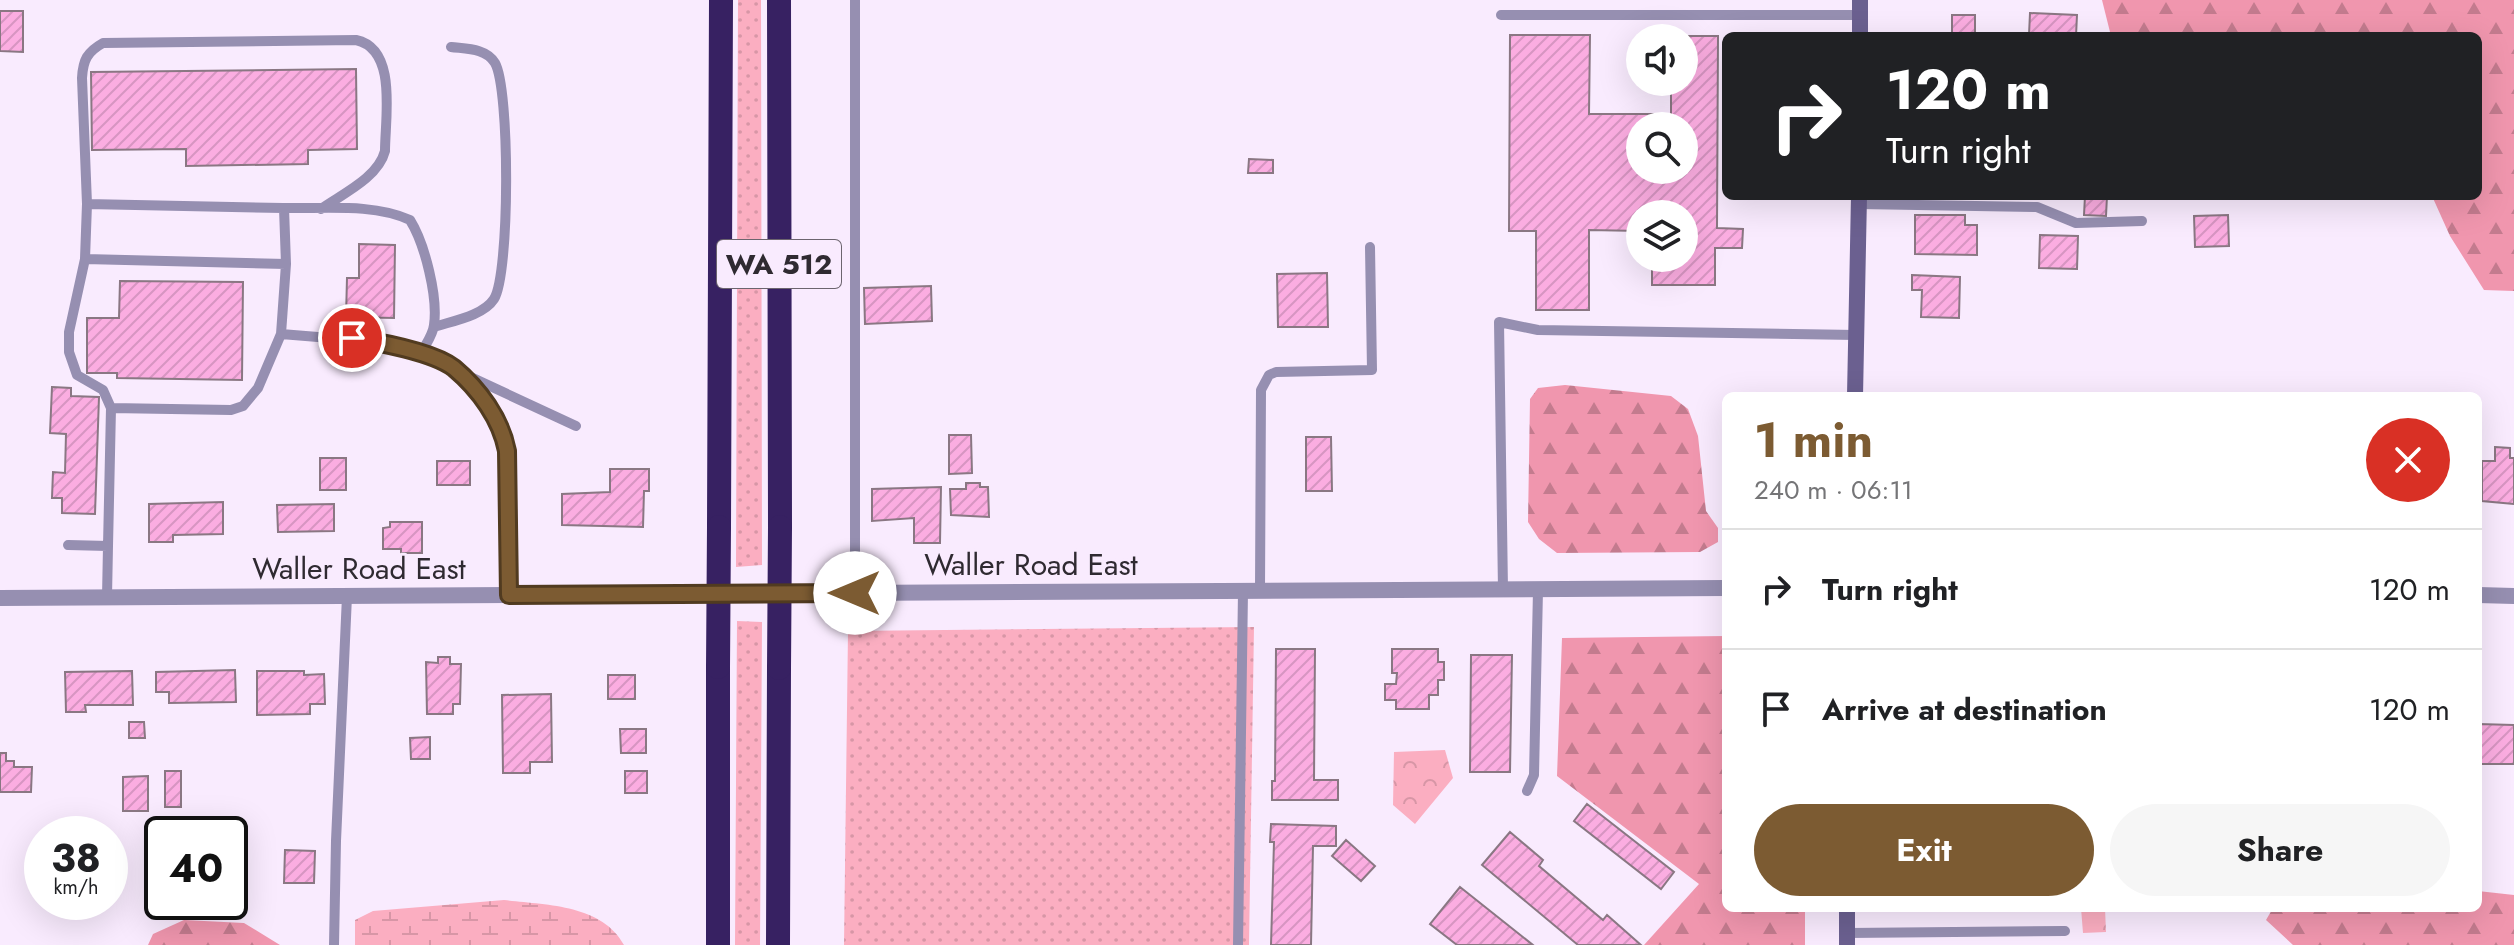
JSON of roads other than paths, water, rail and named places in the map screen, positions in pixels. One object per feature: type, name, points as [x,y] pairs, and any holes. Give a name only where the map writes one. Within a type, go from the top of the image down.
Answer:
[{"type":"highway","name":"WA 512","points":[[718,945],[721,0]]},
{"type":"highway","name":"WA 512","points":[[778,945],[779,0]]},
{"type":"main road","points":[[1860,8],[1860,32]]},
{"type":"main road","points":[[1855,392],[1859,200]]},
{"type":"main road","points":[[1847,912],[1847,939]]},
{"type":"street","name":"Waller Road East","points":[[0,598],[1722,588]]},
{"type":"street","points":[[2482,595],[2514,596]]},
{"type":"lane","points":[[855,0],[855,593]]},
{"type":"lane","points":[[1501,15],[1860,8]]},
{"type":"lane","points":[[107,597],[111,408],[103,390],[77,375],[69,352],[69,332],[85,259],[87,204],[82,78],[83,65],[92,49],[103,43],[366,42],[381,58],[386,76],[385,151],[382,161],[374,170],[321,209]]},
{"type":"lane","points":[[434,327],[487,307],[495,298],[501,273],[506,182],[500,75],[490,56],[451,47]]},
{"type":"lane","points":[[1859,200],[2037,207],[2076,223],[2142,221]]},
{"type":"lane","points":[[87,204],[321,209],[397,214],[410,220],[425,253],[434,327],[421,354]]},
{"type":"lane","points":[[111,408],[231,410],[243,406],[258,388],[281,334],[286,264],[284,208]]},
{"type":"lane","points":[[1238,945],[1261,390],[1269,375],[1276,372],[1372,370],[1370,247]]},
{"type":"lane","points":[[85,259],[286,264]]},
{"type":"lane","points":[[1503,590],[1499,322],[1538,330],[1856,335]]},
{"type":"lane","points":[[281,334],[379,342],[421,354],[576,426]]},
{"type":"lane","points":[[452,367],[493,412],[504,431],[509,595]]},
{"type":"lane","points":[[68,545],[108,546]]},
{"type":"lane","points":[[1527,791],[1534,775],[1538,590]]},
{"type":"lane","points":[[334,945],[347,596]]},
{"type":"lane","points":[[1847,939],[2065,931]]}]
